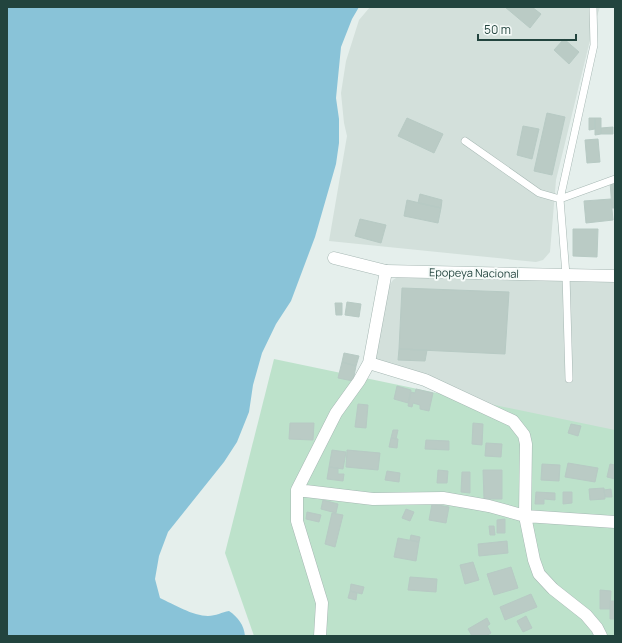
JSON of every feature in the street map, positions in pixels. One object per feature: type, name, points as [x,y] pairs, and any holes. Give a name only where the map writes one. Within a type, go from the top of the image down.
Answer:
[{"type":"street","name":"Epopeya Nacional","points":[[334,258],[386,271],[615,276]]},
{"type":"street","points":[[320,636],[322,603],[297,521],[297,490],[336,413],[359,381],[369,363],[386,271]]},
{"type":"street","points":[[369,363],[425,380],[512,421],[524,435],[526,444],[524,516],[534,560],[539,574],[553,589],[586,615],[597,628],[601,636]]},
{"type":"street","points":[[297,490],[373,499],[443,498],[489,506],[524,516],[615,522]]},
{"type":"lane","points":[[570,379],[566,275],[560,199],[594,45],[593,7]]},
{"type":"lane","points":[[465,141],[539,193],[560,199],[615,179]]},
{"type":"shaded area","points":[[370,7],[600,7],[592,32],[556,180],[550,252],[543,260],[536,262],[329,241],[347,136],[341,93],[346,61],[359,20]]},
{"type":"shaded area","points":[[399,276],[615,282],[615,448],[566,433],[377,361],[374,356],[389,286],[393,280]]},
{"type":"green space","points":[[274,359],[615,430],[615,636],[254,636],[225,553]]},
{"type":"water","points":[[7,7],[359,7],[352,19],[341,47],[336,98],[339,119],[339,143],[336,164],[315,237],[291,301],[276,324],[262,353],[253,385],[249,412],[237,442],[224,462],[168,532],[159,556],[155,579],[160,598],[196,614],[211,616],[229,611],[240,622],[245,636],[7,636]]},
{"type":"building","points":[[505,7],[532,7],[541,14],[530,28]]},
{"type":"building","points":[[564,39],[579,52],[569,64],[554,50]]},
{"type":"building","points":[[547,113],[565,117],[552,175],[534,171]]},
{"type":"building","points":[[407,118],[443,134],[434,153],[398,136]]},
{"type":"building","points":[[589,118],[595,118],[595,129],[589,130]]},
{"type":"building","points":[[595,118],[601,118],[601,134],[595,135]]},
{"type":"building","points":[[523,126],[539,129],[532,159],[517,155]]},
{"type":"building","points":[[613,127],[613,134],[601,134],[601,128]]},
{"type":"building","points":[[598,139],[600,162],[587,163],[585,140]]},
{"type":"building","points":[[610,182],[615,182],[615,208],[612,208]]},
{"type":"building","points":[[420,194],[442,200],[441,208],[418,203]]},
{"type":"building","points":[[611,199],[613,220],[586,223],[584,201]]},
{"type":"building","points":[[407,200],[441,208],[438,223],[404,216]]},
{"type":"building","points":[[360,219],[386,225],[381,243],[355,236]]},
{"type":"building","points":[[573,229],[598,229],[597,257],[573,256]]},
{"type":"building","points":[[402,288],[509,292],[505,354],[399,349]]},
{"type":"building","points":[[347,302],[361,304],[359,317],[345,315]]},
{"type":"building","points":[[335,303],[342,303],[342,315],[336,315]]},
{"type":"building","points":[[399,349],[427,350],[425,361],[398,360]]},
{"type":"building","points":[[344,353],[359,356],[356,366],[342,362]]},
{"type":"building","points":[[342,362],[356,366],[353,381],[338,378]]},
{"type":"building","points":[[397,386],[411,390],[408,403],[394,399]]},
{"type":"building","points":[[416,389],[433,393],[429,411],[420,409],[420,405],[413,403],[412,407],[408,406],[411,392],[415,393]]},
{"type":"building","points":[[358,404],[368,405],[366,428],[355,427]]},
{"type":"building","points":[[290,423],[314,423],[313,440],[289,439]]},
{"type":"building","points":[[473,423],[483,424],[482,445],[472,444]]},
{"type":"building","points":[[571,424],[581,426],[578,436],[568,433]]},
{"type":"building","points":[[393,430],[398,430],[396,439],[391,438]]},
{"type":"building","points":[[391,438],[398,439],[397,448],[389,447]]},
{"type":"building","points":[[426,440],[449,441],[449,450],[425,449]]},
{"type":"building","points":[[486,443],[502,444],[501,457],[485,456]]},
{"type":"building","points":[[332,450],[346,452],[343,469],[329,467]]},
{"type":"building","points":[[347,450],[380,453],[378,470],[346,467]]},
{"type":"building","points":[[568,463],[598,468],[595,482],[565,477]]},
{"type":"building","points":[[542,464],[560,465],[559,481],[541,480]]},
{"type":"building","points":[[610,464],[615,465],[615,479],[607,477]]},
{"type":"building","points":[[329,467],[338,468],[338,474],[344,474],[343,481],[327,479]]},
{"type":"building","points":[[438,470],[448,471],[447,483],[437,483]]},
{"type":"building","points":[[483,470],[502,470],[502,499],[484,499]]},
{"type":"building","points":[[387,471],[400,473],[399,482],[385,480]]},
{"type":"building","points":[[462,472],[470,472],[470,493],[461,492]]},
{"type":"building","points":[[604,488],[605,499],[590,500],[589,489]]},
{"type":"building","points":[[611,489],[612,497],[605,497],[604,490]]},
{"type":"building","points":[[536,492],[555,493],[555,500],[544,499],[544,504],[535,504]]},
{"type":"building","points":[[563,492],[572,492],[572,503],[563,504]]},
{"type":"building","points":[[323,500],[338,504],[336,513],[321,509]]},
{"type":"building","points":[[432,504],[449,507],[446,523],[429,520]]},
{"type":"building","points":[[406,509],[414,512],[410,521],[402,518]]},
{"type":"building","points":[[307,512],[321,515],[319,522],[306,519]]},
{"type":"building","points":[[332,513],[343,515],[335,547],[325,544]]},
{"type":"building","points":[[505,519],[505,533],[497,533],[497,520]]},
{"type":"building","points":[[489,526],[494,526],[495,535],[490,535]]},
{"type":"building","points":[[411,535],[420,537],[419,542],[410,540]]},
{"type":"building","points":[[398,538],[419,542],[416,561],[394,557]]},
{"type":"building","points":[[507,541],[508,553],[479,556],[478,544]]},
{"type":"building","points":[[473,562],[479,580],[465,584],[460,565]]},
{"type":"building","points":[[511,567],[518,588],[494,595],[487,574]]},
{"type":"building","points":[[410,577],[437,579],[436,592],[408,590]]},
{"type":"building","points":[[351,584],[364,587],[362,594],[350,591]]},
{"type":"building","points":[[600,590],[611,591],[610,609],[600,609]]},
{"type":"building","points":[[350,591],[357,593],[356,600],[348,598]]},
{"type":"building","points":[[531,594],[537,607],[505,620],[500,607]]},
{"type":"building","points":[[610,601],[615,601],[615,619],[610,619]]},
{"type":"building","points":[[526,616],[532,628],[523,632],[517,621]]},
{"type":"building","points":[[487,618],[490,624],[487,626],[491,633],[486,636],[472,636],[468,629]]}]
